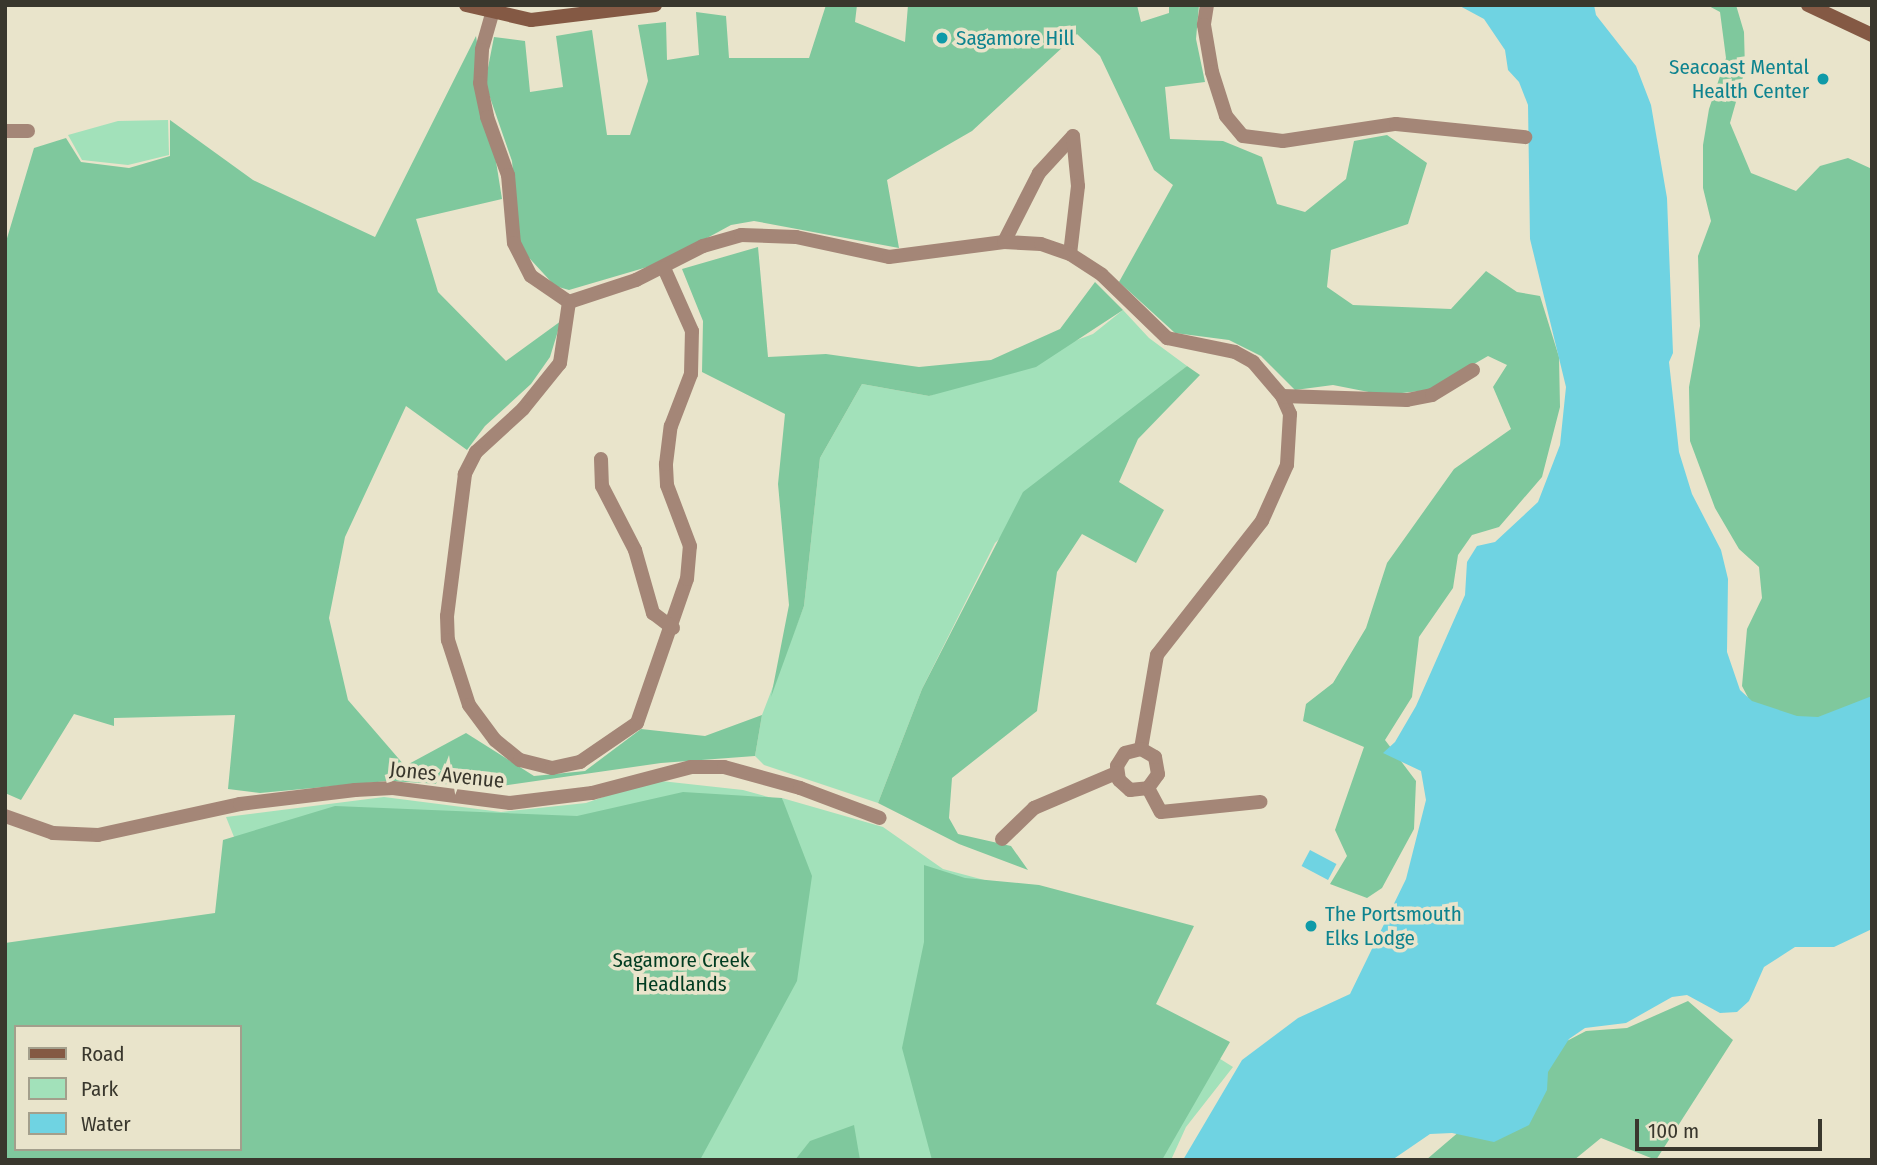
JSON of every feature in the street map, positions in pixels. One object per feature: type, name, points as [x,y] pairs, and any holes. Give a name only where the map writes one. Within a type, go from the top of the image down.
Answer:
[{"type":"main road","points":[[466,5],[492,14],[561,19],[656,5]]},
{"type":"main road","points":[[1808,5],[1872,35]]},
{"type":"street","points":[[1207,5],[1204,25],[1215,84],[1226,116],[1243,136],[1283,141],[1396,124],[1525,137]]},
{"type":"street","points":[[492,14],[482,50],[480,83],[487,117],[508,175],[514,243],[531,276],[569,302]]},
{"type":"street","points":[[5,131],[28,131]]},
{"type":"street","points":[[1003,242],[1039,173],[1073,136],[1078,186],[1070,254]]},
{"type":"street","points":[[569,302],[664,268],[703,246],[741,235],[796,237],[888,257],[1003,242],[1041,244],[1070,254],[1101,275],[1167,338],[1236,352],[1265,373],[1282,396],[1290,414],[1291,449],[1281,484],[1262,521],[1168,635],[1157,655],[1141,749]]},
{"type":"street","points":[[569,302],[560,363],[523,409],[476,452],[465,474],[447,616],[456,670],[469,705],[495,740],[520,760],[552,768],[580,761],[636,723],[673,628],[691,561],[691,546],[667,485],[667,442],[691,374],[694,351],[692,331],[664,268]]},
{"type":"street","points":[[1282,396],[1407,400],[1432,395],[1473,370]]},
{"type":"street","points":[[601,459],[608,501],[635,550],[653,613],[673,628]]},
{"type":"street","points":[[1002,839],[1034,808],[1116,773],[1125,752],[1141,749]]},
{"type":"street","points":[[1116,773],[1130,790],[1148,788],[1155,782],[1158,765],[1141,749]]},
{"type":"street","name":"Jones Avenue","points":[[5,816],[53,833],[98,835],[240,804],[355,790],[393,788],[510,803],[592,793],[691,767],[724,767],[800,789],[880,818]]},
{"type":"street","points":[[1148,788],[1161,813],[1260,802]]},
{"type":"green space","points":[[826,5],[857,5],[855,22],[905,42],[908,5],[1137,5],[1141,22],[1169,13],[1169,5],[1199,5],[1196,39],[1205,82],[1165,87],[1170,139],[1223,141],[1262,157],[1277,204],[1305,212],[1346,179],[1354,141],[1387,135],[1427,163],[1408,224],[1331,250],[1327,287],[1353,305],[1451,309],[1486,271],[1517,292],[1540,296],[1559,357],[1560,407],[1542,477],[1499,527],[1472,535],[1458,555],[1453,588],[1419,637],[1412,697],[1385,740],[1416,781],[1414,829],[1382,888],[1367,898],[1330,884],[1347,856],[1335,830],[1364,747],[1303,721],[1306,704],[1333,683],[1366,628],[1387,563],[1454,469],[1511,429],[1493,387],[1507,365],[1488,356],[1429,390],[1384,395],[1333,385],[1295,390],[1261,356],[1229,340],[1175,333],[1119,282],[1173,185],[1154,170],[1100,56],[1077,34],[972,131],[887,180],[899,248],[754,221],[731,225],[661,263],[569,290],[555,286],[520,248],[512,161],[485,83],[494,37],[525,41],[530,92],[563,87],[556,36],[592,30],[607,135],[630,135],[648,81],[638,25],[666,22],[667,60],[699,55],[696,12],[726,16],[729,58],[809,58]]},
{"type":"green space","points":[[1707,5],[1736,5],[1744,32],[1745,70],[1730,123],[1751,173],[1796,191],[1820,166],[1848,158],[1872,169],[1872,699],[1830,723],[1755,711],[1742,686],[1747,629],[1762,598],[1759,567],[1739,549],[1715,508],[1690,441],[1689,387],[1700,326],[1698,256],[1711,221],[1703,188],[1703,145],[1709,109],[1726,58],[1720,12]]},
{"type":"green space","points":[[476,36],[502,199],[416,219],[438,292],[506,361],[561,321],[550,357],[531,384],[485,426],[467,450],[406,406],[345,537],[329,618],[348,700],[405,766],[466,733],[534,776],[585,771],[641,729],[705,736],[762,715],[755,756],[661,763],[495,787],[388,781],[260,793],[228,789],[235,715],[114,718],[114,726],[74,714],[21,800],[5,793],[5,245],[34,148],[66,138],[81,162],[129,168],[170,156],[170,120],[253,180],[375,237]]},
{"type":"green space","points":[[168,120],[169,155],[128,165],[82,160],[68,135],[118,121]]},
{"type":"green space","points":[[758,247],[768,357],[826,354],[919,367],[991,360],[1060,329],[1095,282],[1123,310],[1036,367],[929,396],[862,384],[820,458],[804,606],[771,697],[789,605],[778,484],[785,414],[702,372],[703,321],[682,269]]},
{"type":"green space","points":[[1123,310],[1149,338],[1187,366],[1138,406],[995,543],[922,689],[878,803],[764,765],[755,756],[762,715],[804,606],[820,458],[862,384],[929,396],[1093,334]]},
{"type":"green space","points":[[1187,366],[1200,375],[1138,439],[1119,482],[1164,510],[1136,563],[1082,534],[1057,572],[1037,711],[952,778],[949,818],[958,834],[1011,846],[1028,870],[959,844],[878,803],[922,689],[1023,492]]},
{"type":"green space","name":"Sagamore Creek Headlands","points":[[652,780],[743,790],[783,801],[782,798],[883,827],[943,869],[1179,932],[1144,1011],[1233,1067],[1186,1127],[1171,1160],[124,1160],[242,1151],[242,1144],[299,999],[226,817],[384,797],[501,812],[586,803]]},
{"type":"green space","points":[[683,792],[782,798],[812,876],[797,981],[700,1160],[5,1160],[5,943],[215,913],[223,840],[335,806],[577,816]]},
{"type":"green space","points":[[924,865],[965,878],[1039,885],[1194,926],[1156,1004],[1230,1042],[1162,1160],[932,1160],[902,1048],[924,942]]},
{"type":"green space","points":[[1688,1001],[1733,1040],[1656,1160],[1601,1138],[1574,1160],[1426,1160],[1563,1043],[1586,1031],[1627,1028]]},
{"type":"green space","points":[[854,1125],[860,1160],[795,1160],[810,1141]]},
{"type":"water","points":[[1458,5],[1594,5],[1596,15],[1636,66],[1651,105],[1667,198],[1673,353],[1669,362],[1679,452],[1692,494],[1721,550],[1728,579],[1727,652],[1740,690],[1752,701],[1797,716],[1818,717],[1872,696],[1872,929],[1834,947],[1795,947],[1764,967],[1749,1001],[1737,1012],[1720,1013],[1687,995],[1672,997],[1626,1023],[1585,1028],[1569,1039],[1548,1072],[1547,1090],[1529,1125],[1494,1142],[1452,1133],[1430,1134],[1392,1160],[1183,1160],[1242,1060],[1298,1018],[1350,994],[1406,879],[1426,800],[1421,771],[1383,753],[1395,742],[1416,706],[1465,595],[1467,562],[1477,546],[1495,542],[1538,502],[1560,445],[1566,387],[1530,239],[1528,105],[1519,82],[1508,70],[1505,50],[1484,19]]},
{"type":"water","points":[[1310,850],[1336,864],[1328,880],[1302,866]]},
{"type":"place","name":"Sagamore Hill","points":[[942,38]]},
{"type":"place","name":"Seacoast Mental Health Center","points":[[1823,79]]},
{"type":"place","name":"The Portsmouth Elks Lodge","points":[[1311,926]]}]
